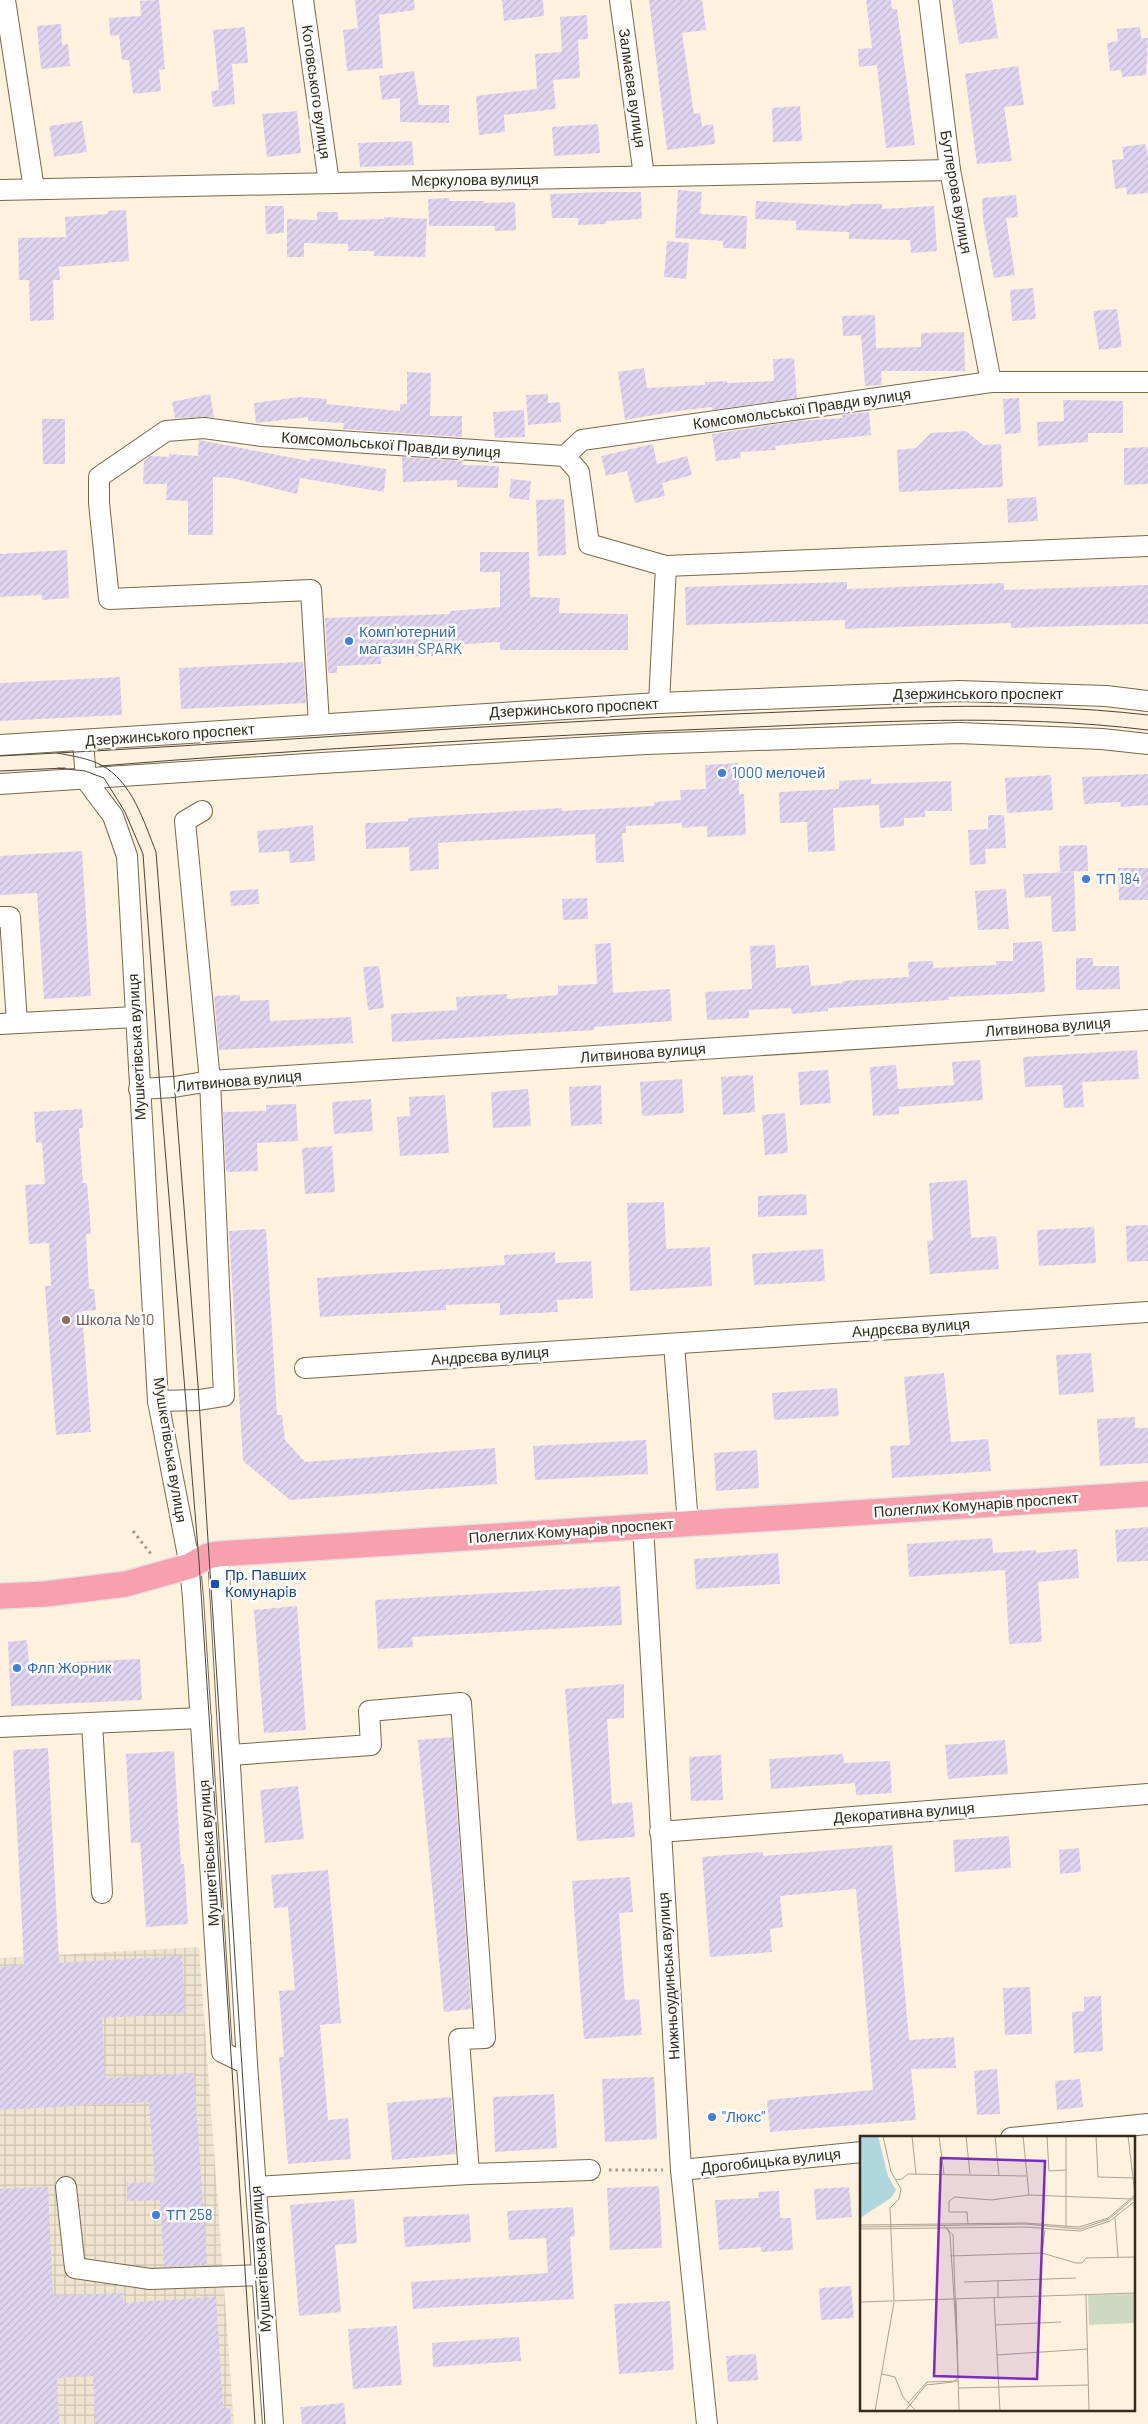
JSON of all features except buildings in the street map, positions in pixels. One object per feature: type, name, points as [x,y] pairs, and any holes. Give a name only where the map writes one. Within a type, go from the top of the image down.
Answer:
[{"type":"main road","name":"Полеглих Комунарів проспект","points":[[0,1596],[45,1594],[126,1584],[190,1566],[208,1556],[218,1554],[1148,1494]]},
{"type":"street","points":[[5,0],[34,189]]},
{"type":"street","name":"Котовського вулиця","points":[[303,0],[329,183]]},
{"type":"street","name":"Залмаєва вулиця","points":[[620,0],[644,176]]},
{"type":"street","name":"Бутлерова вулиця","points":[[929,0],[950,170],[991,382]]},
{"type":"street","name":"Мєркулова вулиця","points":[[0,190],[950,170]]},
{"type":"street","name":"Комсомольської Правди вулиця","points":[[319,724],[312,590],[109,599],[98,504],[98,477],[166,431],[204,428],[262,436],[565,456],[582,440],[991,382],[1148,382]]},
{"type":"street","points":[[565,456],[579,472],[589,544],[666,566],[1148,546]]},
{"type":"street","points":[[659,703],[666,566]]},
{"type":"street","name":"Дзержинського проспект","points":[[0,745],[659,703],[959,691],[1106,696],[1148,701]]},
{"type":"street","points":[[0,784],[86,780],[322,762],[646,744],[960,733],[1102,739],[1148,744]]},
{"type":"street","points":[[83,741],[86,780]]},
{"type":"street","name":"Мушкетівська вулиця","points":[[86,780],[113,816],[127,856],[158,1401],[190,1566],[222,2052],[247,2064]]},
{"type":"street","points":[[158,1401],[199,1400],[224,1396],[210,1080],[185,821],[202,810]]},
{"type":"street","points":[[0,917],[10,917],[8,1024],[136,1017]]},
{"type":"street","name":"Литвинова вулиця","points":[[139,1089],[174,1087],[210,1080],[1148,1020]]},
{"type":"street","name":"Андрєєва вулиця","points":[[305,1368],[1148,1312]]},
{"type":"street","points":[[674,1344],[688,1524]]},
{"type":"street","name":"Нижньоудинська вулиця","points":[[643,1526],[681,2170],[707,2424]]},
{"type":"street","name":"Мушкетівська вулиця","points":[[218,1554],[247,2064],[273,2424]]},
{"type":"street","points":[[230,1755],[371,1745],[369,1711],[461,1703],[485,2038],[459,2039],[469,2174]]},
{"type":"street","points":[[0,1727],[201,1718]]},
{"type":"street","points":[[92,1723],[102,1893]]},
{"type":"street","name":"Декоративна вулиця","points":[[660,1832],[1148,1794]]},
{"type":"street","points":[[1031,2136],[1148,2124]]},
{"type":"street","name":"Дрогобицька вулиця","points":[[681,2170],[860,2152]]},
{"type":"street","points":[[256,2187],[469,2174],[590,2170]]},
{"type":"street","points":[[66,2187],[75,2268],[150,2278],[262,2275]]},
{"type":"path","points":[[590,2170],[681,2170]]},
{"type":"shaded area","points":[[199,1947],[234,2424],[0,2424],[0,1958]]},
{"type":"tram line","points":[[0,756],[549,723],[889,708],[1044,707],[1148,715]]},
{"type":"tram line","points":[[100,766],[495,739],[940,720],[1044,722],[1148,730]]},
{"type":"tram line","points":[[57,753],[96,763],[112,772],[121,781],[136,803],[156,852],[198,1385],[265,2424]]},
{"type":"tram line","points":[[58,768],[85,771],[104,778],[125,812],[143,854],[160,1088],[199,1561],[255,2424]]},
{"type":"tram line","points":[[0,771],[65,768]]},
{"type":"place","name":"Комп'ютерний магазин SPARK","points":[[349,641]]},
{"type":"place","name":"1000 мелочей","points":[[722,773]]},
{"type":"place","name":"ТП 184","points":[[1086,879]]},
{"type":"place","name":"Школа №10","points":[[66,1320]]},
{"type":"place","name":"Пр. Павших Комунарiв","points":[[215,1584]]},
{"type":"place","name":"Флп Жорник","points":[[17,1668]]},
{"type":"place","name":"\"Люкс\"","points":[[712,2117]]},
{"type":"place","name":"ТП 258","points":[[156,2215]]}]
